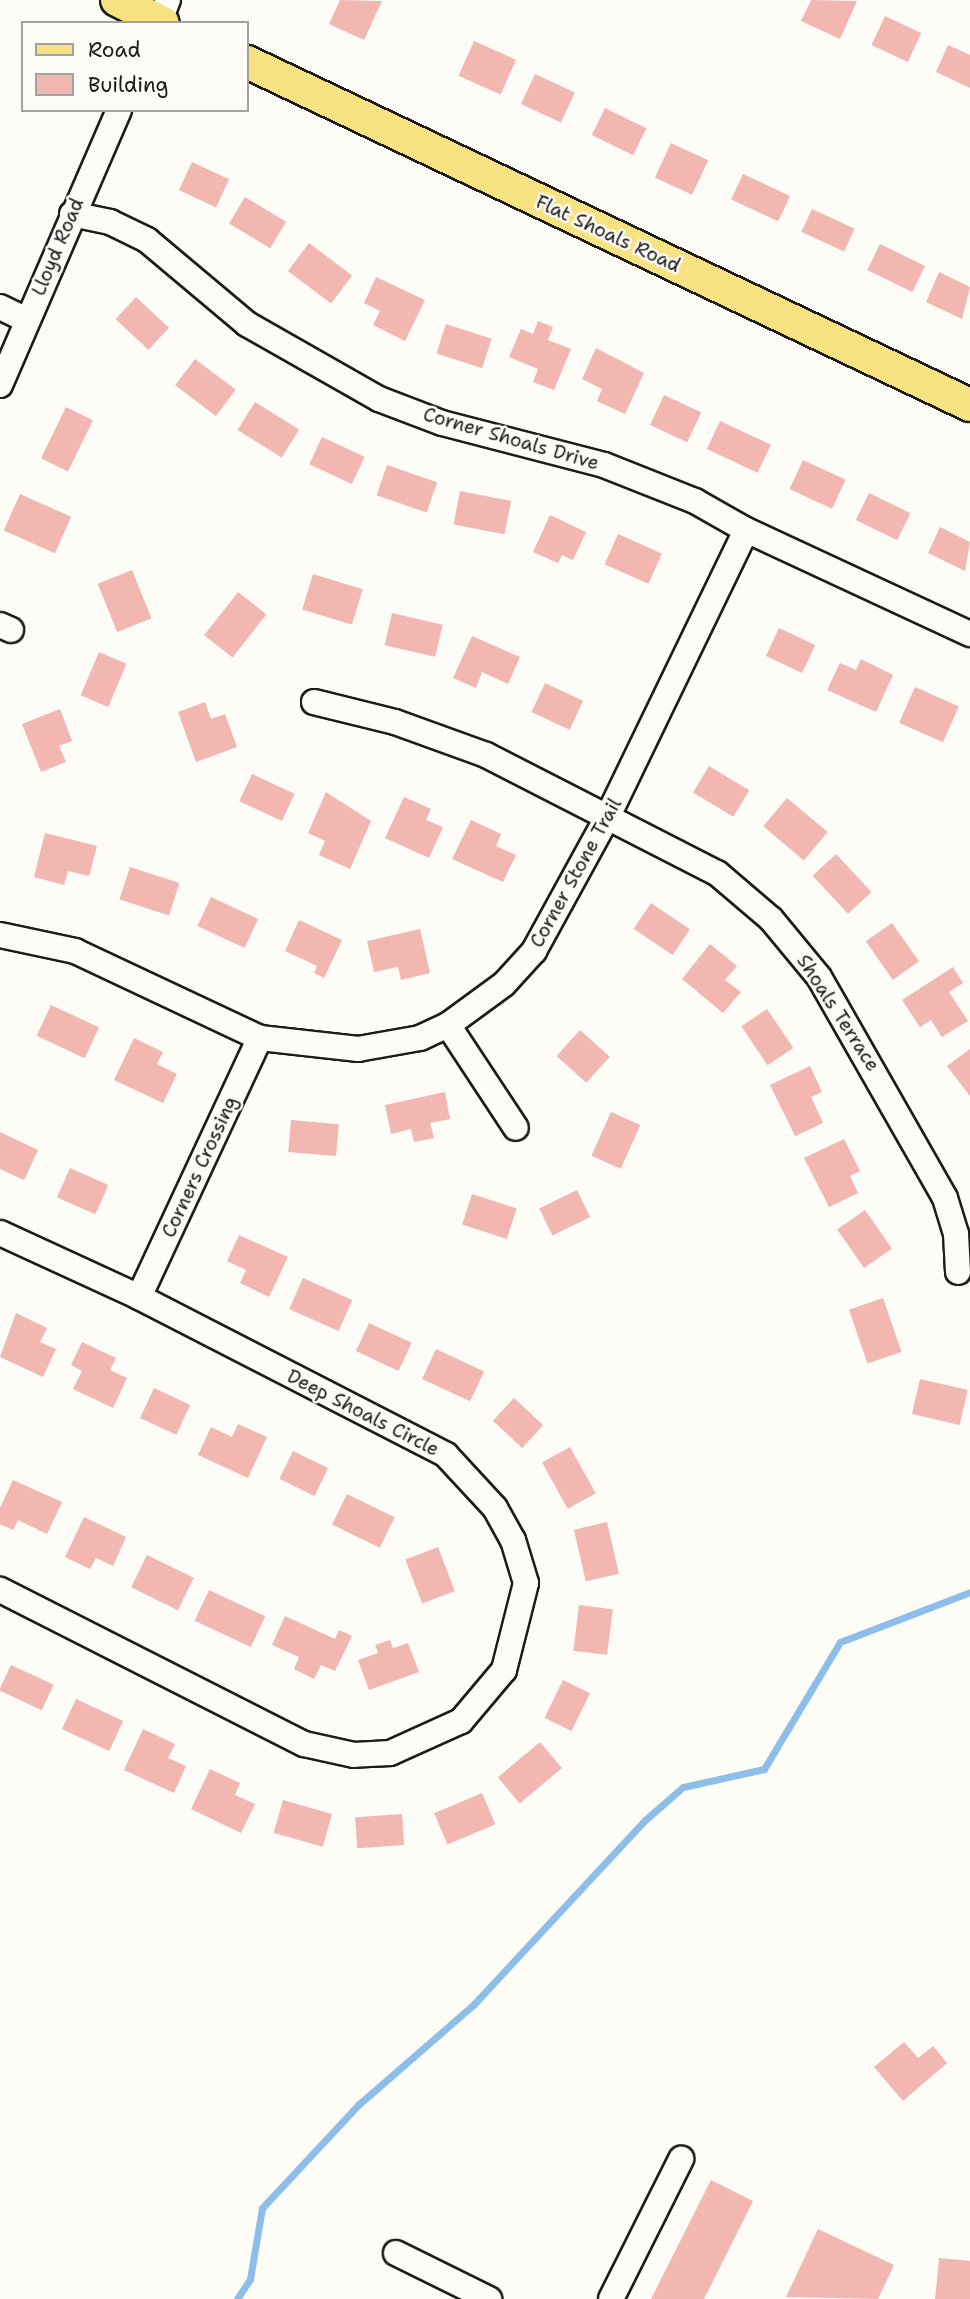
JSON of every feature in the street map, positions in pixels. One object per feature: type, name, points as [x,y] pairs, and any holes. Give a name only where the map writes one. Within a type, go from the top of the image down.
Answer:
[{"type":"main road","points":[[117,0],[162,17]]},
{"type":"main road","name":"Flat Shoals Road","points":[[248,62],[970,405]]},
{"type":"street","name":"Lloyd Road","points":[[0,385],[118,112]]},
{"type":"street","name":"Corner Shoals Drive","points":[[72,214],[110,222],[147,240],[247,324],[379,399],[442,423],[604,465],[695,501],[746,530],[970,634]]},
{"type":"street","points":[[0,307],[27,320]]},
{"type":"street","name":"Corner Stone Trail","points":[[0,935],[75,951],[260,1038],[358,1049],[420,1038],[448,1025],[504,984],[534,951],[609,814],[746,530]]},
{"type":"street","name":"Shoals Terrace","points":[[314,702],[395,722],[486,755],[609,814],[717,873],[771,919],[819,978],[945,1198],[956,1234],[958,1272]]},
{"type":"street","points":[[448,1025],[516,1128]]},
{"type":"street","name":"Corners Crossing","points":[[139,1297],[260,1038]]},
{"type":"street","name":"Deep Shoals Circle","points":[[0,1233],[139,1297],[446,1455],[495,1508],[513,1540],[526,1583],[504,1670],[461,1721],[390,1753],[354,1755],[304,1744],[0,1590]]},
{"type":"street","points":[[611,2299],[681,2159]]},
{"type":"street","points":[[396,2252],[489,2299]]},
{"type":"building","points":[[340,0],[382,1],[364,40],[329,24]]},
{"type":"building","points":[[811,0],[857,1],[840,39],[801,21]]},
{"type":"building","points":[[885,16],[921,33],[908,62],[871,45]]},
{"type":"building","points":[[474,41],[516,60],[501,94],[459,76]]},
{"type":"building","points":[[948,45],[970,55],[970,88],[936,72]]},
{"type":"building","points":[[535,74],[575,93],[561,123],[521,104]]},
{"type":"building","points":[[605,108],[646,128],[633,155],[592,135]]},
{"type":"building","points":[[671,143],[708,160],[692,195],[655,177]]},
{"type":"building","points":[[192,162],[229,179],[216,207],[179,190]]},
{"type":"building","points":[[743,174],[790,196],[778,221],[731,199]]},
{"type":"building","points":[[245,197],[286,222],[270,248],[229,224]]},
{"type":"building","points":[[812,209],[855,229],[844,252],[801,232]]},
{"type":"building","points":[[309,243],[352,275],[331,303],[288,271]]},
{"type":"building","points":[[880,244],[925,266],[912,292],[867,270]]},
{"type":"building","points":[[939,272],[970,287],[962,319],[926,302]]},
{"type":"building","points":[[376,277],[425,300],[405,341],[373,325],[380,311],[364,303]]},
{"type":"building","points":[[136,297],[169,328],[148,350],[116,319]]},
{"type":"building","points":[[538,321],[553,327],[548,340],[571,349],[554,390],[533,382],[538,369],[509,357],[521,329],[533,334]]},
{"type":"building","points":[[446,324],[492,339],[482,368],[436,353]]},
{"type":"building","points":[[596,348],[644,373],[625,414],[597,401],[602,389],[582,379]]},
{"type":"building","points":[[195,359],[236,390],[216,416],[175,385]]},
{"type":"building","points":[[664,395],[701,412],[687,442],[650,425]]},
{"type":"building","points":[[255,402],[299,430],[282,458],[238,430]]},
{"type":"building","points":[[66,407],[93,420],[68,471],[41,458]]},
{"type":"building","points":[[720,421],[771,445],[758,473],[707,449]]},
{"type":"building","points":[[322,437],[365,457],[352,484],[309,464]]},
{"type":"building","points":[[803,460],[846,480],[832,509],[789,489]]},
{"type":"building","points":[[387,465],[437,482],[427,513],[377,495]]},
{"type":"building","points":[[460,491],[511,501],[505,534],[454,524]]},
{"type":"building","points":[[869,493],[910,513],[897,540],[856,520]]},
{"type":"building","points":[[20,494],[71,517],[55,553],[4,531]]},
{"type":"building","points":[[550,515],[586,532],[573,560],[562,555],[558,563],[533,552]]},
{"type":"building","points":[[940,527],[970,542],[965,571],[928,553]]},
{"type":"building","points":[[618,534],[662,554],[648,584],[605,564]]},
{"type":"building","points":[[132,570],[151,618],[117,632],[98,584]]},
{"type":"building","points":[[313,574],[363,589],[352,625],[302,609]]},
{"type":"building","points":[[238,592],[266,614],[233,658],[204,635]]},
{"type":"building","points":[[392,613],[443,625],[435,657],[385,645]]},
{"type":"building","points":[[779,628],[815,645],[802,673],[766,656]]},
{"type":"building","points":[[472,636],[520,657],[508,684],[482,672],[476,688],[453,678]]},
{"type":"building","points":[[99,652],[127,664],[108,707],[81,695]]},
{"type":"building","points":[[861,659],[893,675],[876,712],[827,690],[840,663],[856,670]]},
{"type":"building","points":[[545,683],[583,701],[570,730],[531,712]]},
{"type":"building","points":[[915,687],[959,707],[943,742],[899,723]]},
{"type":"building","points":[[205,702],[211,719],[225,714],[237,747],[196,762],[178,712]]},
{"type":"building","points":[[60,709],[72,741],[59,746],[66,762],[41,772],[22,724]]},
{"type":"building","points":[[709,766],[749,790],[733,817],[693,793]]},
{"type":"building","points":[[252,774],[295,794],[282,821],[239,801]]},
{"type":"building","points":[[326,792],[371,821],[350,869],[319,855],[325,841],[308,833]]},
{"type":"building","points":[[404,797],[431,809],[426,820],[443,827],[429,858],[385,838]]},
{"type":"building","points":[[787,798],[828,832],[804,860],[763,826]]},
{"type":"building","points":[[471,820],[501,834],[496,846],[516,855],[503,882],[452,859]]},
{"type":"building","points":[[45,833],[97,846],[89,876],[68,871],[64,885],[34,877]]},
{"type":"building","points":[[836,854],[871,892],[848,914],[813,876]]},
{"type":"building","points":[[130,867],[179,883],[169,915],[119,899]]},
{"type":"building","points":[[211,897],[258,919],[245,948],[197,926]]},
{"type":"building","points":[[651,903],[690,929],[673,955],[634,929]]},
{"type":"building","points":[[299,920],[342,940],[324,978],[314,973],[317,966],[285,951]]},
{"type":"building","points":[[892,923],[919,962],[893,980],[866,941]]},
{"type":"building","points":[[420,929],[430,973],[401,980],[398,967],[374,972],[367,941]]},
{"type":"building","points":[[710,944],[737,966],[725,980],[741,992],[723,1013],[682,979]]},
{"type":"building","points":[[953,967],[963,983],[949,992],[968,1021],[942,1037],[931,1020],[920,1027],[902,1000]]},
{"type":"building","points":[[51,1005],[99,1027],[85,1058],[37,1036]]},
{"type":"building","points":[[767,1009],[793,1048],[768,1065],[741,1026]]},
{"type":"building","points":[[580,1030],[610,1057],[586,1083],[557,1056]]},
{"type":"building","points":[[134,1038],[163,1052],[157,1064],[177,1074],[163,1103],[114,1080]]},
{"type":"building","points":[[970,1049],[970,1096],[947,1066]]},
{"type":"building","points":[[810,1066],[822,1092],[811,1097],[823,1123],[795,1136],[770,1085]]},
{"type":"building","points":[[445,1092],[450,1119],[430,1123],[434,1138],[414,1142],[411,1129],[391,1134],[385,1105]]},
{"type":"building","points":[[611,1112],[640,1125],[621,1169],[591,1156]]},
{"type":"building","points":[[291,1120],[339,1124],[336,1156],[288,1152]]},
{"type":"building","points":[[0,1132],[38,1150],[24,1180],[0,1169]]},
{"type":"building","points":[[844,1139],[860,1171],[850,1176],[858,1193],[829,1207],[804,1158]]},
{"type":"building","points":[[70,1168],[108,1185],[95,1214],[57,1197]]},
{"type":"building","points":[[577,1190],[590,1217],[552,1235],[539,1208]]},
{"type":"building","points":[[472,1194],[517,1209],[507,1239],[462,1224]]},
{"type":"building","points":[[865,1210],[892,1249],[864,1268],[837,1230]]},
{"type":"building","points":[[239,1235],[288,1257],[269,1297],[240,1283],[246,1270],[227,1261]]},
{"type":"building","points":[[303,1278],[352,1300],[339,1331],[289,1309]]},
{"type":"building","points":[[883,1298],[902,1352],[868,1364],[849,1310]]},
{"type":"building","points":[[16,1313],[47,1328],[40,1342],[56,1349],[43,1377],[0,1357]]},
{"type":"building","points":[[369,1323],[412,1343],[398,1371],[356,1351]]},
{"type":"building","points":[[82,1342],[116,1358],[110,1370],[127,1378],[113,1408],[73,1389],[82,1371],[71,1365]]},
{"type":"building","points":[[436,1349],[484,1371],[470,1401],[422,1379]]},
{"type":"building","points":[[920,1379],[968,1390],[960,1425],[912,1414]]},
{"type":"building","points":[[154,1388],[190,1405],[176,1435],[140,1418]]},
{"type":"building","points":[[514,1398],[543,1425],[522,1448],[493,1421]]},
{"type":"building","points":[[238,1424],[267,1437],[248,1478],[198,1455],[211,1427],[232,1437]]},
{"type":"building","points":[[570,1447],[596,1493],[568,1509],[542,1463]]},
{"type":"building","points":[[293,1451],[328,1468],[314,1496],[279,1479]]},
{"type":"building","points":[[13,1480],[62,1502],[47,1534],[18,1520],[13,1530],[0,1524],[0,1508]]},
{"type":"building","points":[[347,1494],[395,1517],[380,1548],[332,1525]]},
{"type":"building","points":[[84,1517],[126,1537],[113,1566],[96,1558],[90,1569],[65,1557]]},
{"type":"building","points":[[607,1522],[619,1574],[586,1581],[574,1530]]},
{"type":"building","points":[[438,1547],[455,1591],[422,1603],[405,1560]]},
{"type":"building","points":[[147,1555],[194,1578],[178,1610],[131,1587]]},
{"type":"building","points":[[209,1590],[265,1616],[251,1647],[195,1621]]},
{"type":"building","points":[[579,1605],[613,1609],[607,1655],[573,1651]]},
{"type":"building","points":[[285,1616],[335,1639],[339,1630],[352,1636],[335,1671],[321,1665],[314,1679],[294,1669],[299,1657],[272,1645]]},
{"type":"building","points":[[390,1640],[393,1648],[408,1643],[419,1672],[369,1690],[358,1660],[378,1653],[375,1645]]},
{"type":"building","points":[[11,1665],[54,1685],[42,1710],[0,1691]]},
{"type":"building","points":[[563,1680],[590,1693],[572,1731],[545,1718]]},
{"type":"building","points":[[76,1699],[123,1721],[109,1751],[62,1729]]},
{"type":"building","points":[[143,1729],[175,1744],[168,1758],[186,1766],[174,1793],[124,1770]]},
{"type":"building","points":[[540,1742],[562,1768],[520,1803],[498,1777]]},
{"type":"building","points":[[210,1769],[240,1783],[235,1795],[255,1804],[241,1833],[191,1809]]},
{"type":"building","points":[[482,1793],[495,1824],[447,1845],[434,1813]]},
{"type":"building","points":[[283,1800],[332,1814],[323,1847],[274,1833]]},
{"type":"building","points":[[402,1814],[404,1845],[357,1848],[355,1817]]},
{"type":"building","points":[[904,2042],[918,2058],[933,2046],[947,2063],[903,2101],[874,2067]]},
{"type":"building","points":[[711,2180],[753,2201],[704,2299],[651,2299]]},
{"type":"building","points":[[818,2229],[894,2265],[878,2299],[786,2297]]},
{"type":"building","points":[[939,2258],[970,2261],[970,2299],[935,2299]]},
{"type":"waterway","points":[[237,2299],[250,2279],[262,2208],[358,2105],[474,2004],[645,1820],[683,1787],[764,1769],[840,1642],[970,1592]]}]
